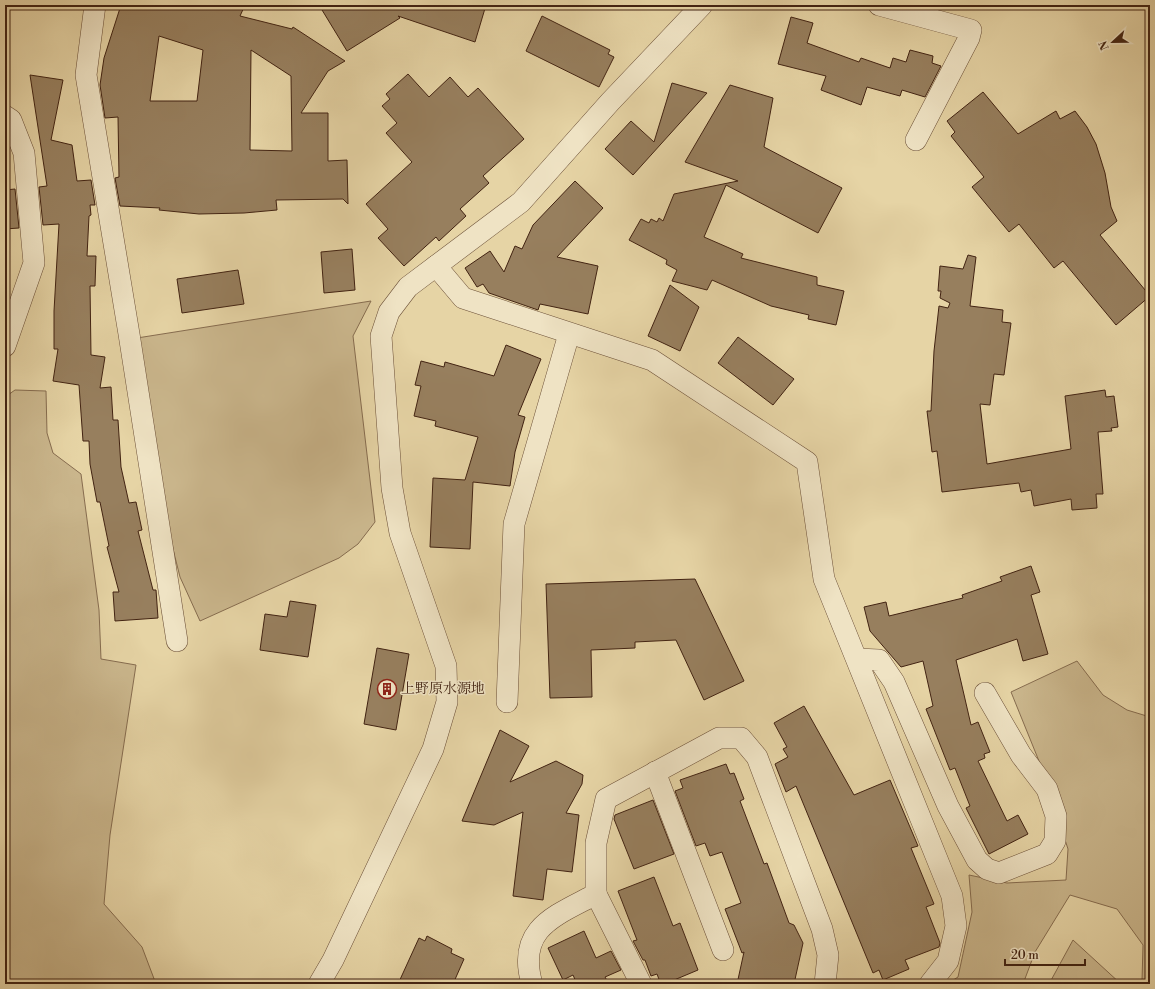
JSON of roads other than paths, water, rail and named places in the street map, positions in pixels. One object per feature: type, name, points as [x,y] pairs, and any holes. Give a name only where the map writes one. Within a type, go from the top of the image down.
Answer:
[{"type":"street","points":[[94,5],[86,75],[129,334],[177,641]]},
{"type":"street","points":[[319,984],[333,960],[433,749],[447,702],[446,666],[400,533],[392,488],[381,336],[389,312],[408,287],[521,202],[610,102],[702,5]]},
{"type":"street","points":[[880,5],[971,30],[969,38],[916,140]]},
{"type":"street","points":[[5,116],[12,120],[24,153],[34,263],[5,346]]},
{"type":"street","points":[[436,266],[463,298],[652,360],[807,462],[824,578],[952,896],[956,926],[948,961],[930,984]]},
{"type":"street","points":[[506,702],[514,524],[569,334]]},
{"type":"street","points":[[857,660],[879,660],[894,682],[948,806],[977,860],[987,869],[999,873],[1047,854],[1055,842],[1056,816],[1047,790],[1021,755],[985,693]]},
{"type":"street","points":[[641,984],[596,894],[596,843],[606,799],[719,738],[741,738],[757,757],[822,929],[828,956],[825,984]]},
{"type":"street","points":[[655,772],[723,950]]},
{"type":"street","points":[[532,984],[528,951],[538,930],[556,916],[596,894]]},
{"type":"place","name":"上野原水源地","points":[[387,689]]}]
